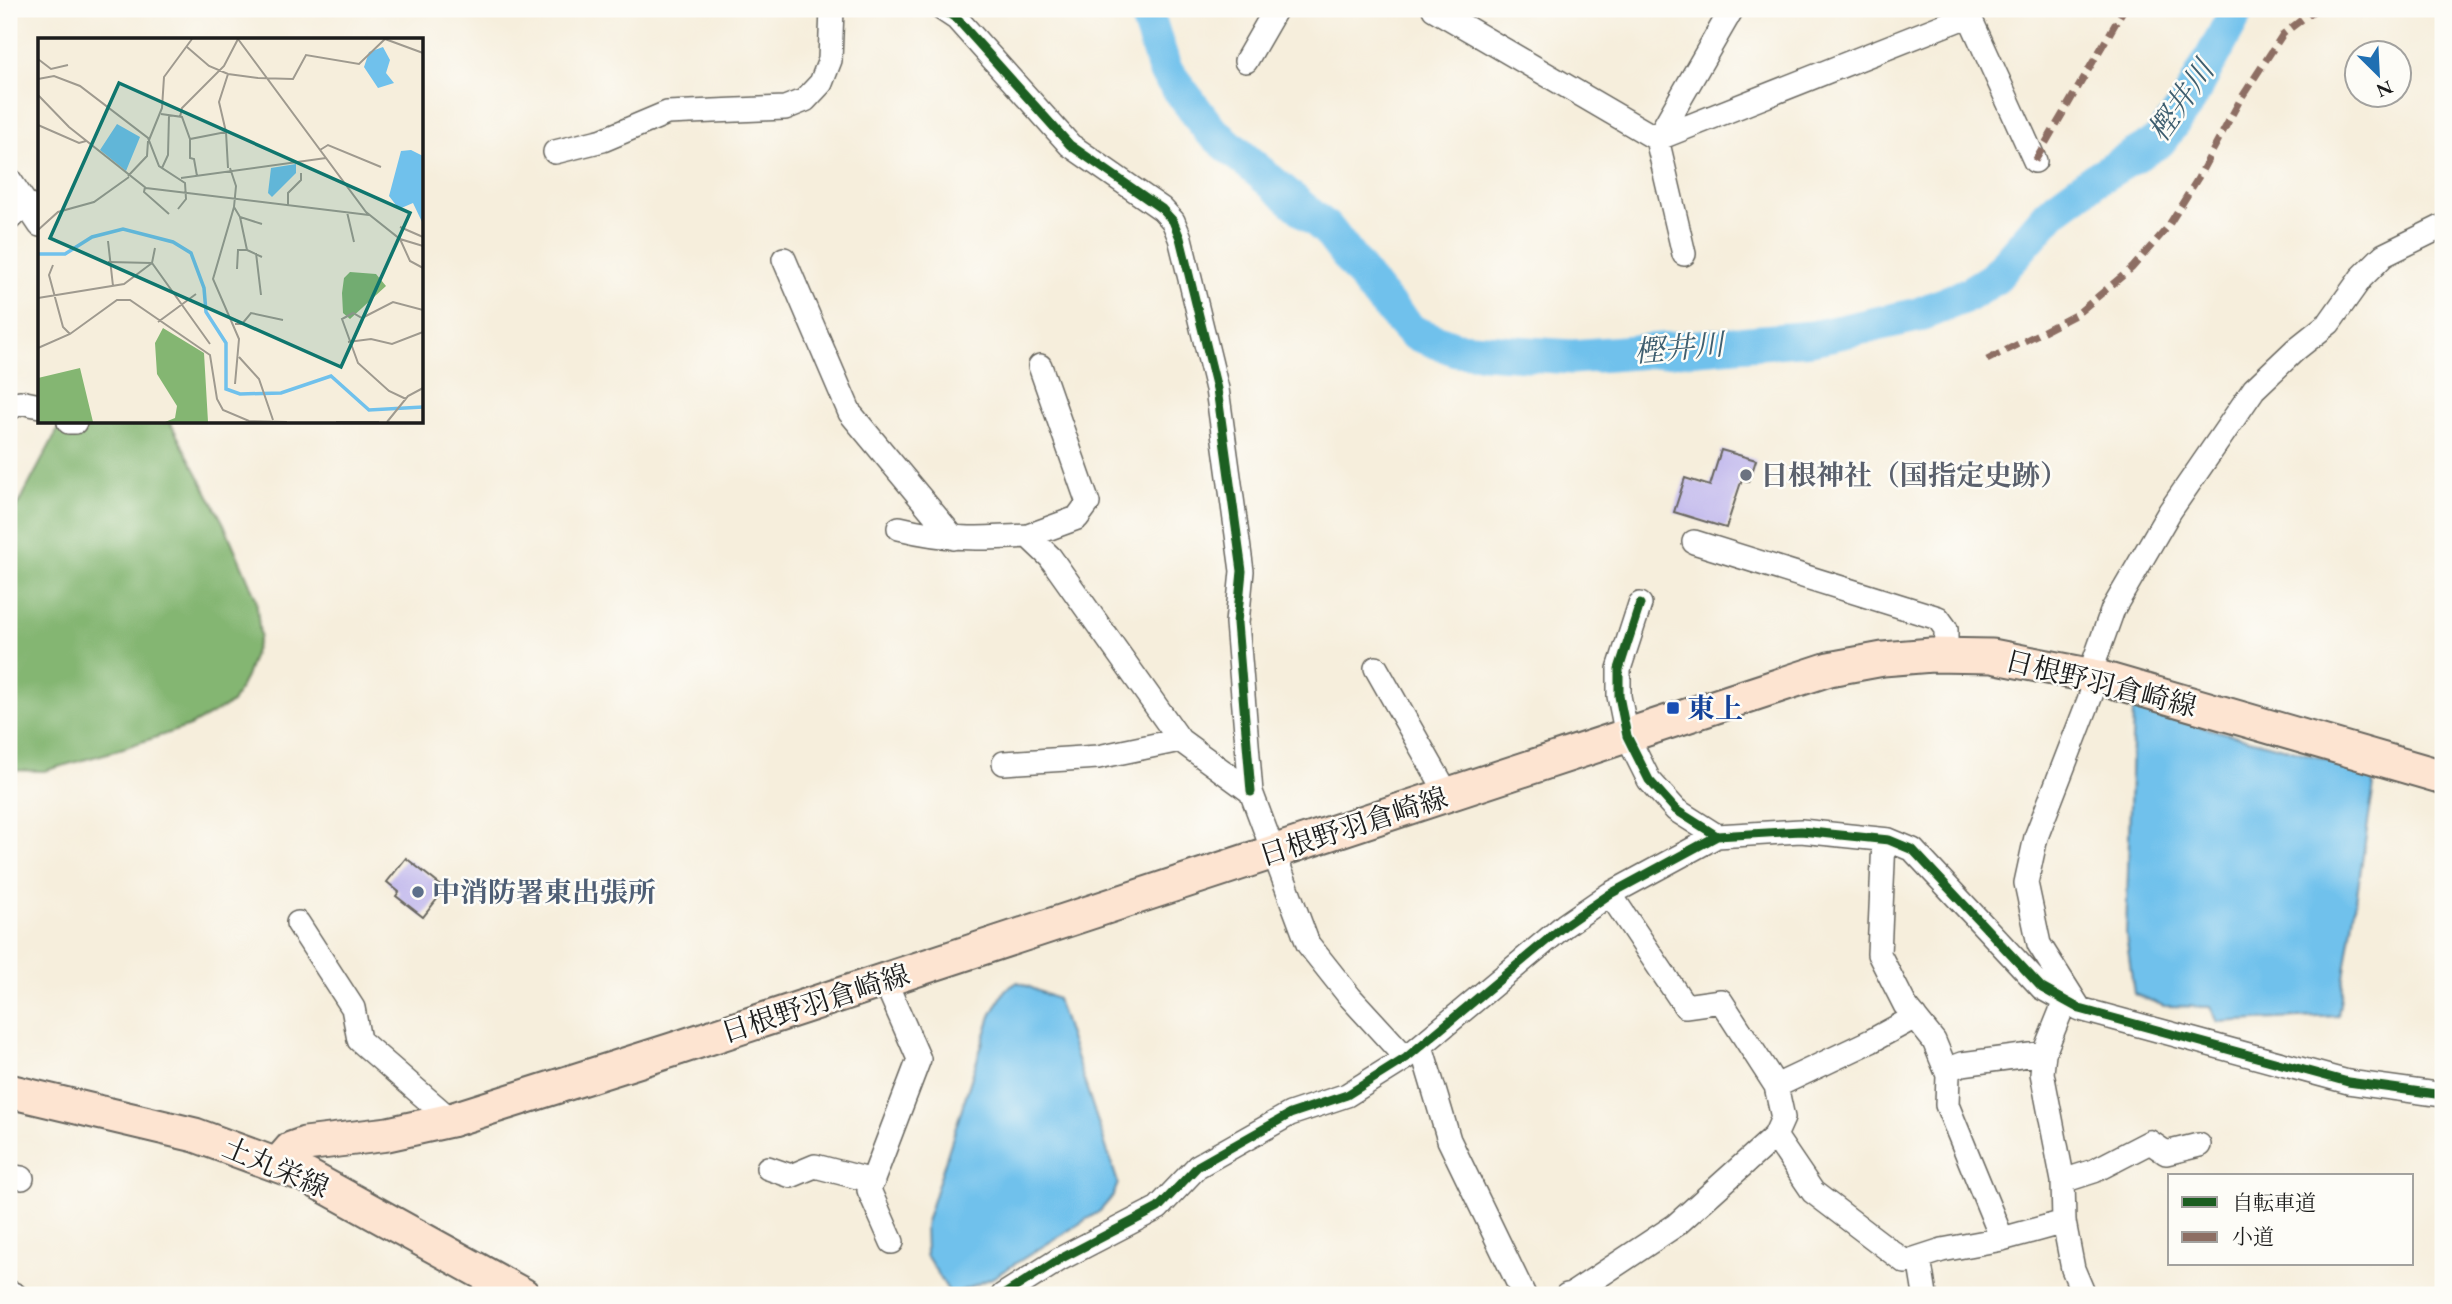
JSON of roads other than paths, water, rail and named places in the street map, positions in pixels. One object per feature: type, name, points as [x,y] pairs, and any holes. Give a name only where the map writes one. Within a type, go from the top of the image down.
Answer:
[{"type":"main road","name":"日根野羽倉崎線","points":[[278,1164],[291,1149],[305,1144],[388,1134],[451,1120],[672,1051],[1829,668],[1883,659],[1946,655],[1992,656],[2093,677],[2443,777]]},
{"type":"main road","name":"土丸栄線","points":[[9,1091],[195,1135],[278,1164],[307,1176],[523,1295]]},
{"type":"street","points":[[555,152],[603,140],[667,113],[785,108],[805,100],[821,83],[830,60],[832,9]]},
{"type":"street","points":[[942,9],[957,19],[1070,145],[1162,209],[1173,221],[1180,238],[1217,389],[1242,571],[1237,623],[1251,792],[1308,944],[1350,998],[1413,1052],[1449,1140],[1524,1295]]},
{"type":"street","points":[[1246,61],[1276,9]]},
{"type":"street","points":[[1434,9],[1657,139]]},
{"type":"street","points":[[1684,254],[1657,139],[1731,9]]},
{"type":"street","points":[[1657,139],[1968,12],[2035,162]]},
{"type":"street","points":[[9,179],[38,222]]},
{"type":"street","points":[[9,219],[26,202]]},
{"type":"street","points":[[2073,1005],[2039,944],[2026,883],[2036,837],[2093,677],[2113,610],[2170,512],[2254,389],[2295,350],[2329,323],[2361,278],[2384,255],[2443,226]]},
{"type":"street","points":[[785,259],[850,413],[954,538]]},
{"type":"street","points":[[899,528],[954,538],[1028,536],[1077,518],[1088,503],[1040,366]]},
{"type":"street","points":[[9,409],[20,402],[38,405]]},
{"type":"street","points":[[1028,536],[1050,557],[1180,740],[1251,792]]},
{"type":"street","points":[[1694,542],[1938,618],[1946,629],[1946,655]]},
{"type":"street","points":[[1640,604],[1619,669],[1619,696],[1627,736],[1650,780],[1676,810],[1717,836]]},
{"type":"street","points":[[1376,668],[1448,795]]},
{"type":"street","points":[[1004,763],[1098,757],[1180,740]]},
{"type":"street","points":[[1003,1295],[1060,1259],[1158,1208],[1198,1166],[1290,1114],[1347,1095],[1413,1052],[1565,925],[1610,894],[1717,836],[1801,831],[1884,840],[1913,849],[2042,988],[2073,1005],[2348,1082],[2443,1095]]},
{"type":"street","points":[[1884,840],[1879,954],[1905,1005],[1934,1041],[1948,1075],[1947,1105],[2002,1239]]},
{"type":"street","points":[[1567,1295],[1675,1225],[1775,1136],[1783,1118],[1776,1086],[1721,1002],[1685,1006],[1610,894]]},
{"type":"street","points":[[298,923],[353,1008],[359,1040],[451,1120]]},
{"type":"street","points":[[884,979],[919,1059],[869,1190],[892,1242]]},
{"type":"street","points":[[2073,1005],[2044,1053],[2042,1073],[2063,1181],[2064,1222],[2073,1269],[2084,1295]]},
{"type":"street","points":[[1776,1086],[1871,1041],[1914,1017]]},
{"type":"street","points":[[1946,1070],[1962,1064],[2044,1053]]},
{"type":"street","points":[[1775,1136],[1813,1192],[1905,1262],[1942,1250],[2002,1239],[2064,1222]]},
{"type":"street","points":[[2063,1181],[2094,1171],[2150,1142],[2166,1153],[2199,1145]]},
{"type":"street","points":[[768,1168],[791,1176],[815,1166],[873,1181]]},
{"type":"street","points":[[1919,1258],[1924,1295]]},
{"type":"street","points":[[9,1292],[15,1295]]},
{"type":"water","points":[[2133,709],[2376,772],[2338,1016],[2218,1022],[2210,1007],[2164,1006],[2134,994],[2126,934]]},
{"type":"water","points":[[1018,982],[1057,999],[1118,1183],[1113,1196],[1100,1211],[992,1278],[951,1295],[926,1255],[925,1225],[991,1016],[1005,990]]},
{"type":"waterway","name":"樫井川","points":[[1145,9],[1165,70],[1210,130],[1328,230],[1377,294],[1412,332],[1456,349],[1572,357],[1812,338],[1918,315],[1967,295],[1993,279],[2053,210],[2094,180],[2159,141],[2188,102],[2238,9]]},
{"type":"place","name":"日根神社（国指定史跡）","points":[[1746,475]]},
{"type":"place","name":"東上","points":[[1673,708]]},
{"type":"place","name":"中消防署東出張所","points":[[418,892]]}]
